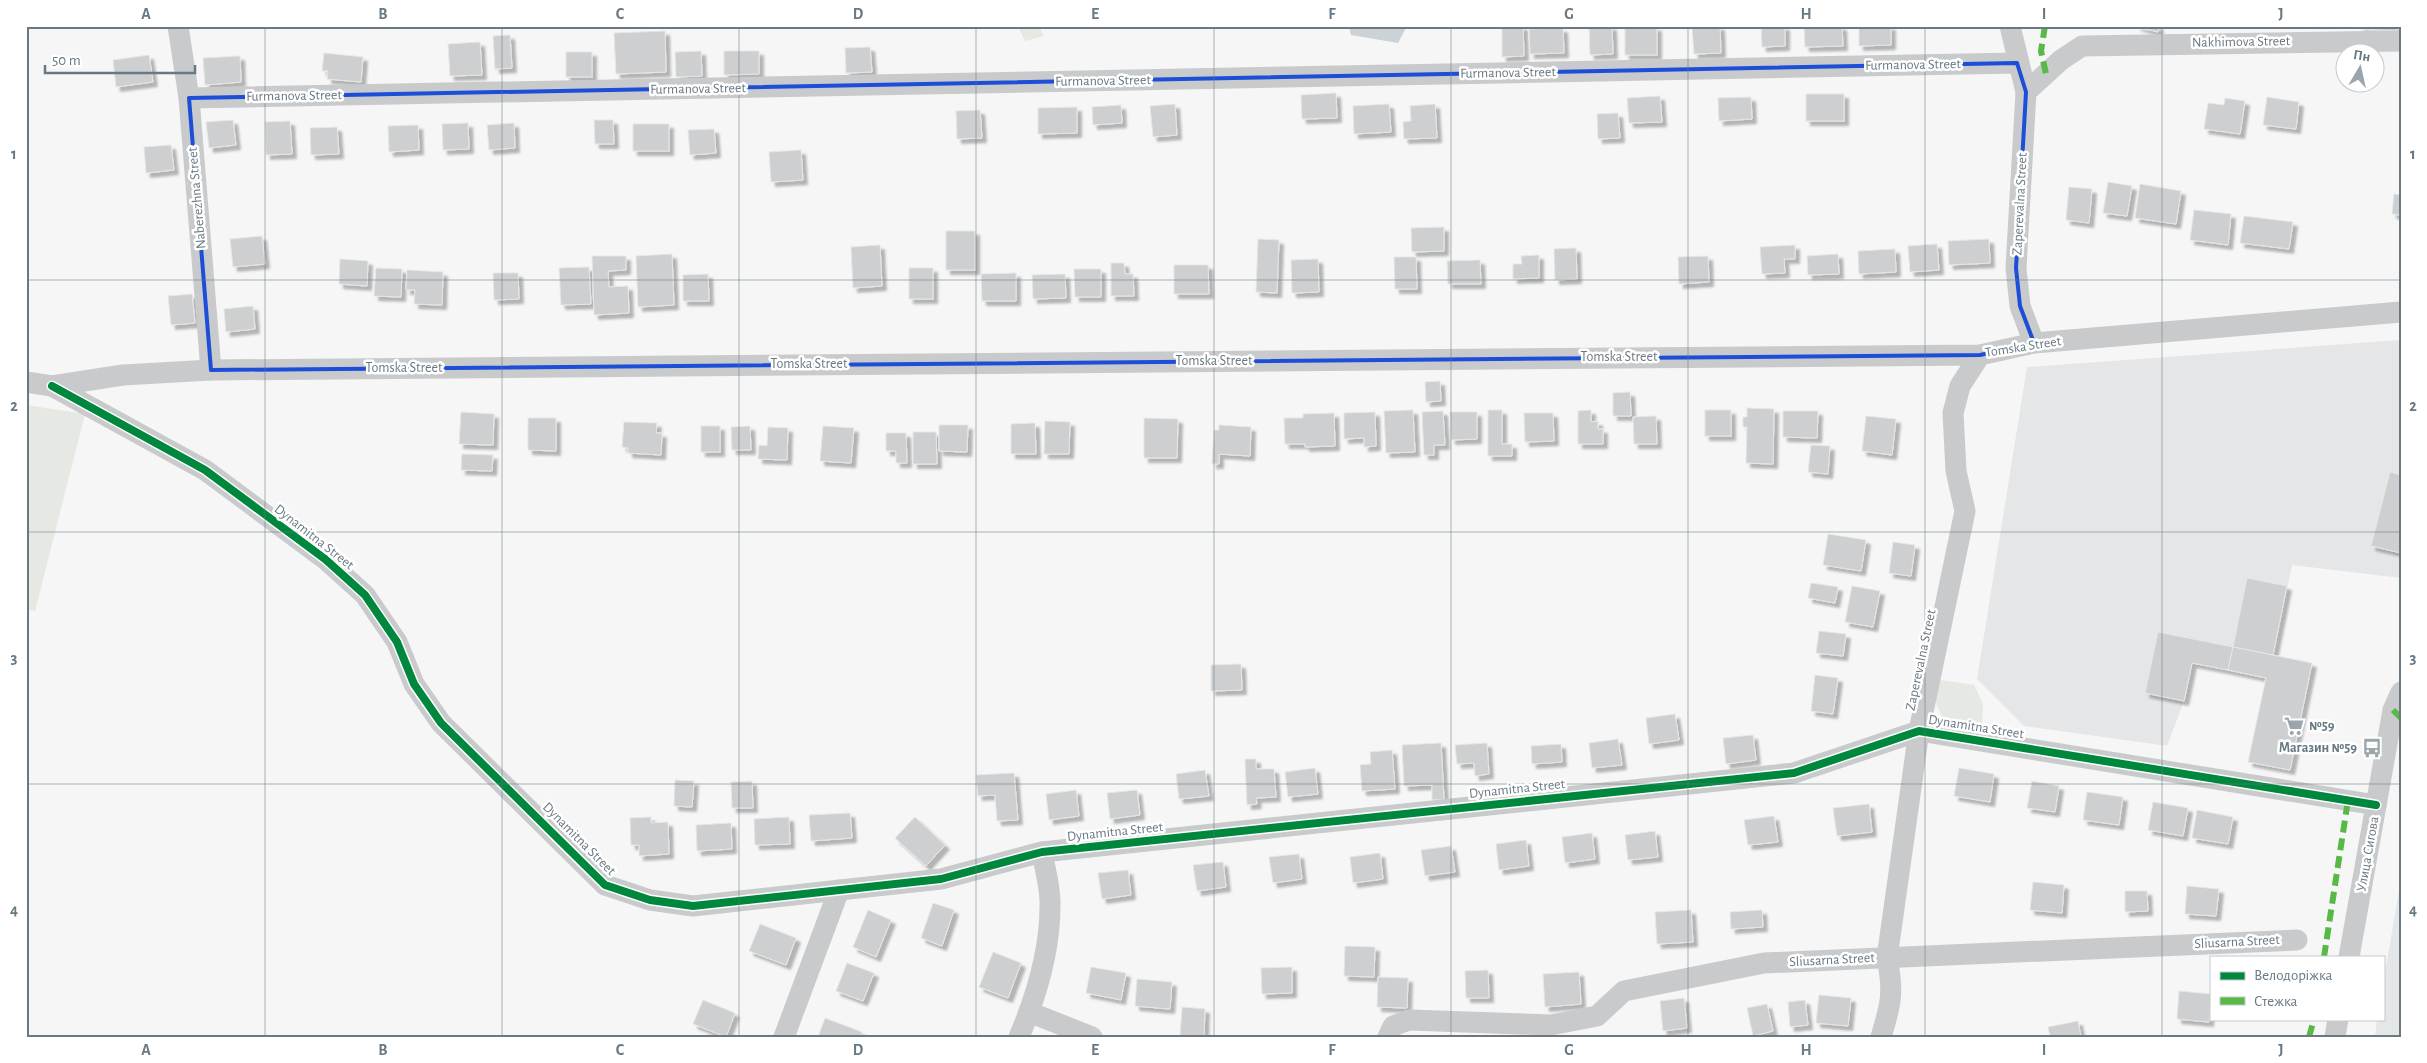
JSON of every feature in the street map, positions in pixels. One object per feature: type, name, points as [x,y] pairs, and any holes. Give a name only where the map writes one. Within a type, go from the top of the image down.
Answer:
[{"type":"street","name":"Naberezhna Street","points":[[178,26],[189,98],[211,370]]},
{"type":"street","name":"Zaperevalna Street","points":[[2010,26],[2026,92],[2016,268],[2020,306],[2034,343]]},
{"type":"street","name":"Nakhimova Street","points":[[2026,92],[2061,60],[2082,46],[2401,41]]},
{"type":"street","name":"Furmanova Street","points":[[189,98],[2018,63]]},
{"type":"street","name":"Tomska Street","points":[[26,382],[52,386],[123,375],[211,370],[1980,355],[2034,343],[2401,312]]},
{"type":"street","name":"Zaperevalna Street","points":[[1881,1037],[1892,1003],[1892,984],[1887,958],[1918,730],[1965,511],[1956,471],[1953,413],[1960,386],[1980,355]]},
{"type":"street","name":"Dynamitna Street","points":[[52,386],[205,470],[325,559],[365,595],[396,642],[414,684],[442,723],[605,886],[650,900],[693,906],[941,879],[1042,852],[1794,773],[1918,730],[2376,805]]},
{"type":"street","name":"Улица Сигова","points":[[2349,956],[2393,710],[2401,692]]},
{"type":"street","points":[[1019,1037],[1029,1012],[1046,948],[1050,905],[1042,852]]},
{"type":"street","points":[[784,1037],[840,890]]},
{"type":"street","name":"Sliusarna Street","points":[[1388,1037],[1393,1026],[1409,1020],[1551,1025],[1597,1016],[1624,991],[1764,963],[2297,940]]},
{"type":"street","points":[[1029,1012],[1092,1037]]},
{"type":"street","points":[[2335,1037],[2338,1020]]},
{"type":"highlighted area","points":[[2017,63],[2026,92],[2016,268],[2020,306],[2034,343],[1980,355],[211,370],[189,98]]},
{"type":"shaded area","points":[[1018,26],[1039,26],[1044,36],[1025,41]]},
{"type":"shaded area","points":[[1349,26],[1407,26],[1398,43],[1351,35]]},
{"type":"shaded area","points":[[2401,340],[2401,578],[2292,565],[2273,655],[2233,647],[2228,670],[2192,663],[2184,701],[2167,746],[2024,726],[1977,679],[2027,367]]},
{"type":"shaded area","points":[[26,405],[85,414],[35,611],[26,609]]},
{"type":"shaded area","points":[[1940,680],[1974,685],[1983,704],[1982,726],[1943,719],[1933,696]]},
{"type":"shaded area","points":[[2401,879],[2401,1037],[2375,1037],[2377,1020],[2384,1020],[2384,978]]},
{"type":"building","points":[[1502,26],[1523,26],[1524,56],[1502,57]]},
{"type":"building","points":[[1589,26],[1612,26],[1613,54],[1590,55]]},
{"type":"building","points":[[1692,26],[1720,26],[1721,53],[1694,54]]},
{"type":"building","points":[[1761,26],[1785,26],[1785,46],[1762,47]]},
{"type":"building","points":[[1804,26],[1842,26],[1843,46],[1805,47]]},
{"type":"building","points":[[1859,26],[1891,26],[1891,45],[1859,46]]},
{"type":"building","points":[[2136,26],[2159,26],[2158,32]]},
{"type":"building","points":[[2360,26],[2396,26],[2396,31],[2360,29]]},
{"type":"building","points":[[1625,27],[1657,27],[1657,55],[1625,55]]},
{"type":"building","points":[[1563,28],[1564,53],[1530,54],[1529,29]]},
{"type":"building","points":[[665,31],[666,72],[616,74],[614,33]]},
{"type":"building","points":[[510,35],[512,68],[495,69],[493,36]]},
{"type":"building","points":[[480,42],[482,75],[450,76],[448,44]]},
{"type":"building","points":[[870,47],[872,72],[846,73],[845,48]]},
{"type":"building","points":[[701,51],[702,76],[676,77],[675,52]]},
{"type":"building","points":[[724,51],[759,51],[759,74],[724,75]]},
{"type":"building","points":[[566,52],[592,52],[592,77],[566,77]]},
{"type":"building","points":[[324,53],[363,57],[361,82],[327,79],[328,71],[322,71]]},
{"type":"building","points":[[149,55],[153,82],[116,87],[113,60]]},
{"type":"building","points":[[240,56],[241,82],[205,85],[203,58]]},
{"type":"building","points":[[1336,93],[1337,118],[1302,119],[1301,95]]},
{"type":"building","points":[[1806,94],[1844,94],[1844,121],[1806,121]]},
{"type":"building","points":[[1660,96],[1662,122],[1629,123],[1627,98]]},
{"type":"building","points":[[1751,97],[1752,119],[1719,121],[1718,98]]},
{"type":"building","points":[[2267,97],[2299,102],[2296,129],[2263,125]]},
{"type":"building","points":[[2225,98],[2245,101],[2240,134],[2204,129],[2208,103],[2224,105]]},
{"type":"building","points":[[1175,104],[1177,135],[1153,137],[1150,106]]},
{"type":"building","points":[[1389,104],[1391,132],[1354,134],[1353,106]]},
{"type":"building","points":[[1435,104],[1437,138],[1404,139],[1403,122],[1411,121],[1410,106]]},
{"type":"building","points":[[1121,105],[1122,123],[1093,125],[1092,107]]},
{"type":"building","points":[[1077,107],[1077,133],[1038,134],[1038,108]]},
{"type":"building","points":[[980,110],[982,138],[957,139],[956,111]]},
{"type":"building","points":[[1618,113],[1620,138],[1598,139],[1597,114]]},
{"type":"building","points":[[233,120],[236,145],[209,148],[206,122]]},
{"type":"building","points":[[594,120],[613,120],[614,144],[595,144]]},
{"type":"building","points":[[290,121],[292,154],[266,155],[265,122]]},
{"type":"building","points":[[468,123],[469,149],[443,150],[442,124]]},
{"type":"building","points":[[514,123],[515,148],[489,150],[487,125]]},
{"type":"building","points":[[633,124],[669,124],[669,151],[633,151]]},
{"type":"building","points":[[418,125],[419,150],[389,152],[388,126]]},
{"type":"building","points":[[337,127],[339,154],[311,155],[310,128]]},
{"type":"building","points":[[714,129],[716,153],[690,155],[688,130]]},
{"type":"building","points":[[171,145],[174,170],[146,173],[144,147]]},
{"type":"building","points":[[801,150],[803,180],[771,182],[769,152]]},
{"type":"building","points":[[2108,182],[2132,186],[2127,216],[2103,213]]},
{"type":"building","points":[[2140,184],[2181,191],[2176,224],[2135,218]]},
{"type":"building","points":[[2069,187],[2092,189],[2089,223],[2066,220]]},
{"type":"building","points":[[2394,194],[2401,195],[2401,215],[2392,214]]},
{"type":"building","points":[[2194,210],[2231,214],[2228,245],[2190,240]]},
{"type":"building","points":[[2244,216],[2293,222],[2289,249],[2240,243]]},
{"type":"building","points":[[1444,227],[1444,251],[1412,252],[1411,228]]},
{"type":"building","points":[[946,231],[975,231],[975,270],[946,270]]},
{"type":"building","points":[[262,236],[265,264],[233,267],[230,239]]},
{"type":"building","points":[[1258,239],[1279,240],[1277,293],[1256,292]]},
{"type":"building","points":[[1989,239],[1990,263],[1949,265],[1948,241]]},
{"type":"building","points":[[1937,244],[1939,270],[1910,272],[1908,246]]},
{"type":"building","points":[[880,245],[882,286],[853,288],[851,247]]},
{"type":"building","points":[[1795,245],[1795,259],[1784,259],[1785,273],[1762,274],[1760,247]]},
{"type":"building","points":[[1576,248],[1577,279],[1555,280],[1554,249]]},
{"type":"building","points":[[1895,249],[1896,272],[1859,274],[1858,251]]},
{"type":"building","points":[[672,254],[674,305],[638,307],[636,256]]},
{"type":"building","points":[[1838,254],[1839,274],[1808,275],[1807,256]]},
{"type":"building","points":[[1539,255],[1539,278],[1513,279],[1513,264],[1522,264],[1521,256]]},
{"type":"building","points":[[592,256],[626,256],[626,270],[608,271],[609,287],[628,286],[629,313],[594,315]]},
{"type":"building","points":[[1708,256],[1709,282],[1679,284],[1678,257]]},
{"type":"building","points":[[1394,257],[1416,257],[1417,289],[1395,289]]},
{"type":"building","points":[[340,259],[368,261],[367,286],[339,284]]},
{"type":"building","points":[[1318,259],[1319,292],[1292,293],[1291,260]]},
{"type":"building","points":[[1480,260],[1481,284],[1448,284],[1447,261]]},
{"type":"building","points":[[1111,263],[1124,263],[1125,274],[1133,274],[1134,296],[1111,296]]},
{"type":"building","points":[[1174,265],[1208,265],[1209,294],[1174,294]]},
{"type":"building","points":[[589,267],[591,304],[561,305],[559,268]]},
{"type":"building","points":[[376,268],[402,269],[401,297],[374,296]]},
{"type":"building","points":[[909,268],[933,268],[933,299],[909,299]]},
{"type":"building","points":[[1074,269],[1101,269],[1101,297],[1075,297]]},
{"type":"building","points":[[407,270],[443,272],[442,305],[414,304],[415,290],[406,290]]},
{"type":"building","points":[[493,273],[518,273],[519,299],[494,300]]},
{"type":"building","points":[[1016,273],[1016,301],[982,301],[981,274]]},
{"type":"building","points":[[708,274],[709,301],[683,301],[683,275]]},
{"type":"building","points":[[1065,274],[1066,298],[1033,299],[1032,275]]},
{"type":"building","points":[[192,294],[195,323],[171,325],[168,296]]},
{"type":"building","points":[[253,306],[255,329],[226,332],[224,309]]},
{"type":"building","points":[[1440,381],[1441,401],[1426,402],[1425,382]]},
{"type":"building","points":[[1630,392],[1631,416],[1613,416],[1613,393]]},
{"type":"building","points":[[1747,408],[1774,409],[1773,464],[1746,463],[1747,427],[1743,427],[1743,417],[1747,417]]},
{"type":"building","points":[[1413,410],[1415,452],[1386,453],[1384,411]]},
{"type":"building","points":[[1488,410],[1502,410],[1502,444],[1512,444],[1512,456],[1488,456]]},
{"type":"building","points":[[1591,410],[1591,422],[1598,421],[1598,429],[1603,429],[1603,444],[1578,444],[1578,411]]},
{"type":"building","points":[[1705,410],[1731,410],[1731,436],[1705,436]]},
{"type":"building","points":[[1443,411],[1445,445],[1434,445],[1434,455],[1424,455],[1422,412]]},
{"type":"building","points":[[1783,411],[1818,411],[1817,438],[1783,437]]},
{"type":"building","points":[[461,412],[494,414],[493,445],[459,444]]},
{"type":"building","points":[[1375,412],[1376,446],[1364,447],[1364,438],[1344,439],[1344,413]]},
{"type":"building","points":[[1450,412],[1477,412],[1477,439],[1451,440]]},
{"type":"building","points":[[1334,413],[1335,446],[1305,447],[1305,444],[1285,444],[1284,418],[1303,418],[1303,414]]},
{"type":"building","points":[[1524,413],[1553,413],[1554,441],[1525,442]]},
{"type":"building","points":[[1656,416],[1657,444],[1634,444],[1633,417]]},
{"type":"building","points":[[1866,416],[1896,419],[1892,455],[1862,451]]},
{"type":"building","points":[[528,418],[556,418],[556,451],[528,450]]},
{"type":"building","points":[[1144,418],[1178,419],[1177,458],[1144,458]]},
{"type":"building","points":[[1045,421],[1070,422],[1069,454],[1044,454]]},
{"type":"building","points":[[624,422],[657,423],[656,433],[662,433],[661,455],[628,453],[628,448],[622,447]]},
{"type":"building","points":[[1035,423],[1036,454],[1011,454],[1011,424]]},
{"type":"building","points":[[939,425],[968,425],[967,452],[939,451]]},
{"type":"building","points":[[1219,425],[1251,427],[1250,456],[1219,454],[1219,464],[1212,464],[1214,430],[1219,430]]},
{"type":"building","points":[[701,426],[720,426],[720,452],[701,452]]},
{"type":"building","points":[[750,426],[751,450],[732,450],[731,427]]},
{"type":"building","points":[[823,426],[854,428],[851,463],[820,461]]},
{"type":"building","points":[[768,427],[788,428],[787,460],[758,459],[759,445],[767,446]]},
{"type":"building","points":[[913,432],[936,432],[937,464],[913,464]]},
{"type":"building","points":[[886,433],[906,433],[907,463],[896,463],[896,451],[886,451]]},
{"type":"building","points":[[1811,445],[1830,446],[1828,474],[1808,472]]},
{"type":"building","points":[[462,454],[493,455],[492,471],[461,470]]},
{"type":"building","points":[[2390,472],[2401,475],[2401,553],[2371,546]]},
{"type":"building","points":[[1828,534],[1866,540],[1861,571],[1823,565]]},
{"type":"building","points":[[1893,542],[1915,545],[1911,576],[1889,573]]},
{"type":"building","points":[[2247,578],[2287,586],[2273,655],[2233,647]]},
{"type":"building","points":[[1811,583],[1838,587],[1835,603],[1808,598]]},
{"type":"building","points":[[1852,586],[1880,591],[1873,627],[1845,622]]},
{"type":"building","points":[[1819,631],[1846,634],[1843,656],[1816,653]]},
{"type":"building","points":[[2158,632],[2233,647],[2228,670],[2192,663],[2184,701],[2145,693]]},
{"type":"building","points":[[2233,647],[2312,663],[2290,770],[2248,762],[2266,678],[2228,670]]},
{"type":"building","points":[[1241,664],[1242,690],[1211,691],[1211,665]]},
{"type":"building","points":[[1815,675],[1838,678],[1833,714],[1811,711]]},
{"type":"building","points":[[1675,714],[1679,740],[1649,744],[1646,718]]},
{"type":"building","points":[[1753,735],[1756,760],[1726,764],[1723,738]]},
{"type":"building","points":[[1618,739],[1622,765],[1592,768],[1589,743]]},
{"type":"building","points":[[1441,743],[1444,799],[1432,800],[1432,785],[1404,786],[1402,745]]},
{"type":"building","points":[[1487,743],[1489,774],[1475,776],[1474,763],[1457,764],[1455,745]]},
{"type":"building","points":[[1561,744],[1562,762],[1532,764],[1531,746]]},
{"type":"building","points":[[1392,750],[1395,789],[1362,791],[1360,765],[1371,764],[1370,752]]},
{"type":"building","points":[[1245,759],[1256,759],[1256,769],[1274,769],[1276,797],[1256,798],[1257,804],[1247,805]]},
{"type":"building","points":[[1315,768],[1318,794],[1288,797],[1285,772]]},
{"type":"building","points":[[1959,768],[1994,774],[1990,802],[1954,796]]},
{"type":"building","points":[[1205,770],[1209,796],[1179,799],[1176,774]]},
{"type":"building","points":[[1014,773],[1018,820],[997,821],[995,795],[978,796],[976,775]]},
{"type":"building","points":[[675,780],[694,781],[692,807],[674,806]]},
{"type":"building","points":[[752,781],[753,808],[732,808],[731,782]]},
{"type":"building","points":[[2032,781],[2059,786],[2055,812],[2027,808]]},
{"type":"building","points":[[1076,790],[1079,816],[1049,820],[1046,794]]},
{"type":"building","points":[[1137,790],[1140,815],[1110,819],[1107,793]]},
{"type":"building","points":[[2087,792],[2123,797],[2119,825],[2083,820]]},
{"type":"building","points":[[2153,802],[2188,808],[2183,836],[2148,830]]},
{"type":"building","points":[[1869,804],[1872,832],[1837,836],[1833,808]]},
{"type":"building","points":[[2197,810],[2233,817],[2228,844],[2192,838]]},
{"type":"building","points":[[850,813],[852,838],[811,841],[809,815]]},
{"type":"building","points":[[1774,816],[1778,842],[1748,845],[1744,820]]},
{"type":"building","points":[[651,817],[651,823],[668,822],[669,854],[639,856],[639,845],[631,845],[630,818]]},
{"type":"building","points":[[789,817],[790,844],[755,845],[754,819]]},
{"type":"building","points":[[915,817],[945,845],[926,866],[895,838]]},
{"type":"building","points":[[731,823],[732,849],[697,851],[696,825]]},
{"type":"building","points":[[1655,831],[1658,857],[1628,860],[1625,835]]},
{"type":"building","points":[[1592,833],[1595,859],[1565,863],[1562,837]]},
{"type":"building","points":[[1526,840],[1529,866],[1499,870],[1496,844]]},
{"type":"building","points":[[1451,846],[1455,872],[1425,876],[1421,850]]},
{"type":"building","points":[[1380,853],[1383,879],[1353,883],[1350,857]]},
{"type":"building","points":[[1299,854],[1302,879],[1273,883],[1269,857]]},
{"type":"building","points":[[1223,862],[1226,887],[1197,891],[1193,865]]},
{"type":"building","points":[[1128,870],[1131,895],[1102,899],[1098,873]]},
{"type":"building","points":[[2033,882],[2064,885],[2062,913],[2030,910]]},
{"type":"building","points":[[2187,886],[2219,889],[2216,916],[2185,914]]},
{"type":"building","points":[[2125,891],[2147,891],[2148,911],[2125,912]]},
{"type":"building","points":[[933,903],[954,910],[942,946],[921,938]]},
{"type":"building","points":[[868,910],[891,920],[876,957],[853,947]]},
{"type":"building","points":[[1691,910],[1693,942],[1657,944],[1655,912]]},
{"type":"building","points":[[1762,910],[1763,927],[1731,929],[1730,912]]},
{"type":"building","points":[[760,924],[796,938],[786,965],[749,951]]},
{"type":"building","points":[[1345,946],[1375,947],[1374,977],[1344,976]]},
{"type":"building","points":[[993,952],[1021,963],[1008,998],[979,987]]},
{"type":"building","points":[[847,963],[874,973],[863,1001],[836,991]]},
{"type":"building","points":[[1091,967],[1126,973],[1121,1000],[1086,993]]},
{"type":"building","points":[[1292,967],[1292,993],[1262,994],[1261,968]]},
{"type":"building","points":[[1488,970],[1489,998],[1466,998],[1465,971]]},
{"type":"building","points":[[1579,972],[1581,1004],[1545,1007],[1543,974]]},
{"type":"building","points":[[1378,977],[1408,978],[1407,1008],[1377,1007]]},
{"type":"building","points":[[1137,979],[1172,982],[1170,1009],[1135,1006]]},
{"type":"building","points":[[2179,991],[2210,994],[2209,1022],[2177,1019]]},
{"type":"building","points":[[1819,995],[1851,998],[1848,1026],[1816,1023]]},
{"type":"building","points":[[1684,998],[1687,1028],[1663,1031],[1660,1001]]},
{"type":"building","points":[[703,1000],[735,1013],[726,1037],[693,1024]]},
{"type":"building","points":[[1805,1000],[1808,1025],[1790,1027],[1788,1002]]},
{"type":"building","points":[[1767,1004],[1773,1031],[1753,1036],[1747,1008]]},
{"type":"building","points":[[1182,1007],[1205,1009],[1204,1037],[1180,1037]]},
{"type":"building","points":[[825,1018],[862,1032],[860,1037],[818,1037]]},
{"type":"building","points":[[2078,1021],[2081,1037],[2050,1037],[2048,1027]]},
{"type":"marked path","points":[[2045,26],[2041,51],[2046,74]]},
{"type":"marked path","points":[[2393,710],[2401,718]]},
{"type":"marked path","points":[[2324,956],[2348,800]]},
{"type":"marked path","points":[[2309,1037],[2314,1020]]},
{"type":"cycle path","points":[[52,386],[205,470],[325,559],[365,595],[397,642],[414,684],[441,723],[605,885],[650,900],[693,906],[941,879],[1042,852],[1794,773],[1919,731],[2376,805]]},
{"type":"place","name":"№59","points":[[2294,726]]},
{"type":"place","name":"Магазин №59","points":[[2372,748]]}]
